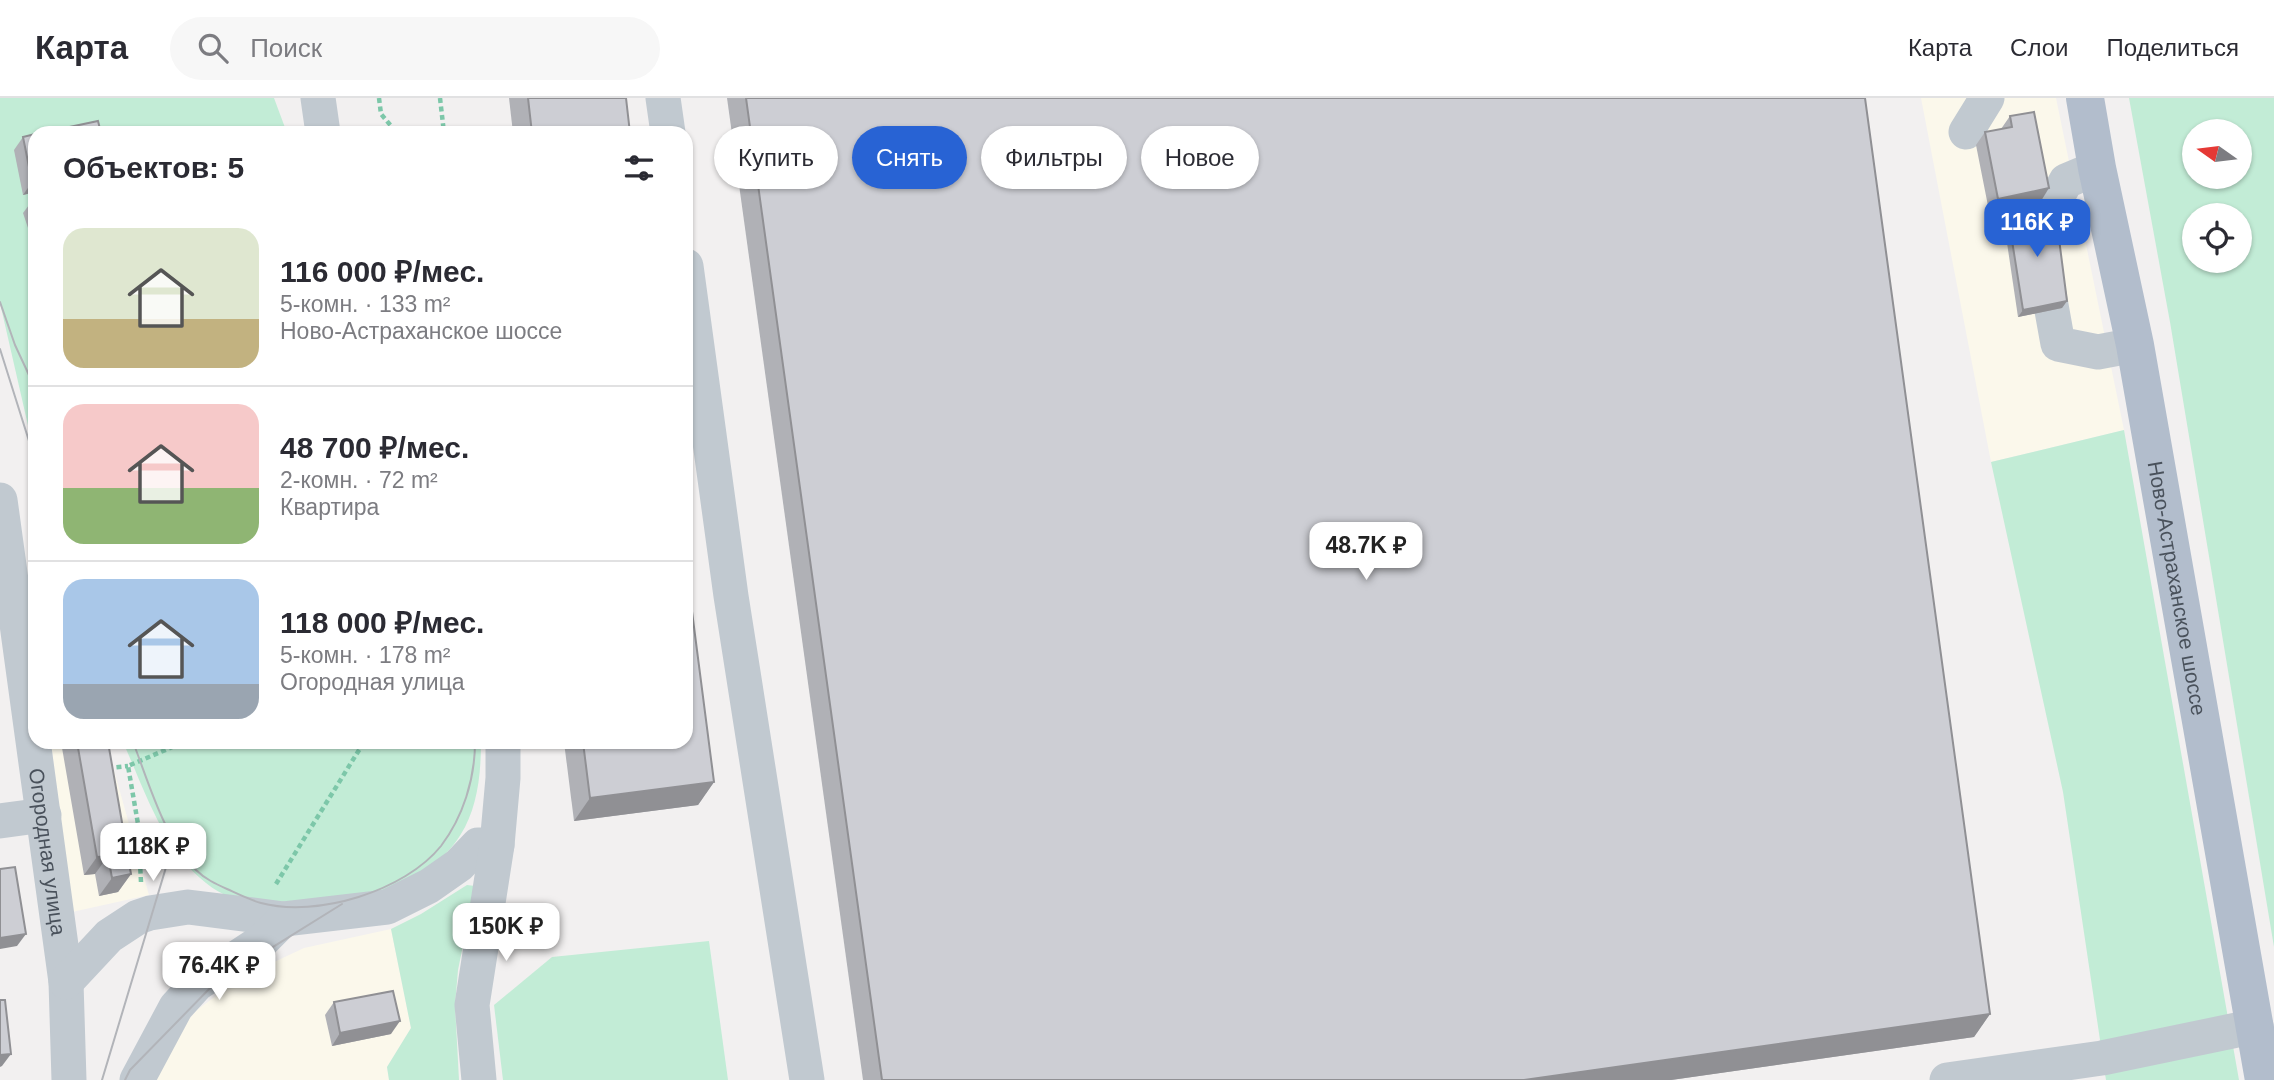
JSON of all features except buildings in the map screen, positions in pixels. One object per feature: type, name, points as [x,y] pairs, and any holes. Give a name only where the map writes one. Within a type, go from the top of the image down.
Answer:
[{"type":"main road","name":"Ново-Астраханское шоссе","points":[[2085,98],[2097,168],[2135,345],[2264,1080]]},
{"type":"street","points":[[318,98],[322,126]]},
{"type":"street","points":[[663,98],[667,126]]},
{"type":"street","points":[[1966,132],[1987,98]]},
{"type":"street","points":[[2097,168],[2066,181],[2040,227],[2040,244],[2058,344],[2098,352],[2135,345]]},
{"type":"street","points":[[693,317],[731,596],[807,1080]]},
{"type":"street","name":"Огородная улица","points":[[0,500],[28,700]]},
{"type":"street","name":"Огородная улица","points":[[35,749],[66,982],[69,1080]]},
{"type":"street","points":[[478,1080],[472,1005],[497,845],[503,749]]},
{"type":"street","points":[[0,821],[44,814]]},
{"type":"street","points":[[66,982],[108,936],[138,917],[167,909],[188,907],[387,907],[429,886],[459,865],[478,845],[497,845]]},
{"type":"street","points":[[137,1080],[176,1007],[197,984],[262,941],[278,905]]},
{"type":"street","points":[[1947,1080],[2102,1058],[2256,1026]]},
{"type":"path","points":[[379,98],[381,114],[391,126]]},
{"type":"path","points":[[440,98],[443,126]]},
{"type":"path","points":[[97,769],[128,765],[167,749]]},
{"type":"path","points":[[278,905],[360,749]]},
{"type":"path","points":[[128,765],[138,824],[141,881],[138,917]]},
{"type":"shaded area","points":[[1921,98],[2056,98],[2124,430],[1991,462]]},
{"type":"shaded area","points":[[52,749],[108,749],[149,895],[72,912]]},
{"type":"shaded area","points":[[391,929],[411,1028],[387,1067],[389,1080],[149,1080],[158,1056],[197,1010],[240,978],[304,948]]},
{"type":"green space","points":[[0,98],[274,98],[284,126],[28,126],[28,425],[0,303]]},
{"type":"green space","points":[[2129,98],[2274,98],[2274,947],[2170,322]]},
{"type":"green space","points":[[2124,430],[2239,1080],[2106,1080],[2063,792],[1991,462]]},
{"type":"green space","points":[[126,749],[481,749],[472,809],[465,828],[454,844],[423,873],[383,895],[365,901],[261,902],[239,900],[217,891],[178,854],[148,799]]},
{"type":"green space","points":[[467,885],[475,886],[458,970],[455,1005],[459,1080],[389,1080],[387,1067],[411,1028],[391,929]]},
{"type":"green space","points":[[709,941],[728,1080],[503,1080],[494,1005],[552,957]]},
{"type":"tram line","points":[[0,302],[28,373]]},
{"type":"tram line","points":[[0,349],[28,438]]},
{"type":"tram line","points":[[136,749],[166,826],[196,870],[244,897],[283,907],[308,907],[358,897],[406,876],[425,862],[441,846],[456,823],[470,784],[474,749]]},
{"type":"tram line","points":[[102,1080],[167,864],[166,828]]},
{"type":"tram line","points":[[125,1080],[130,1070],[215,983],[342,904]]}]
